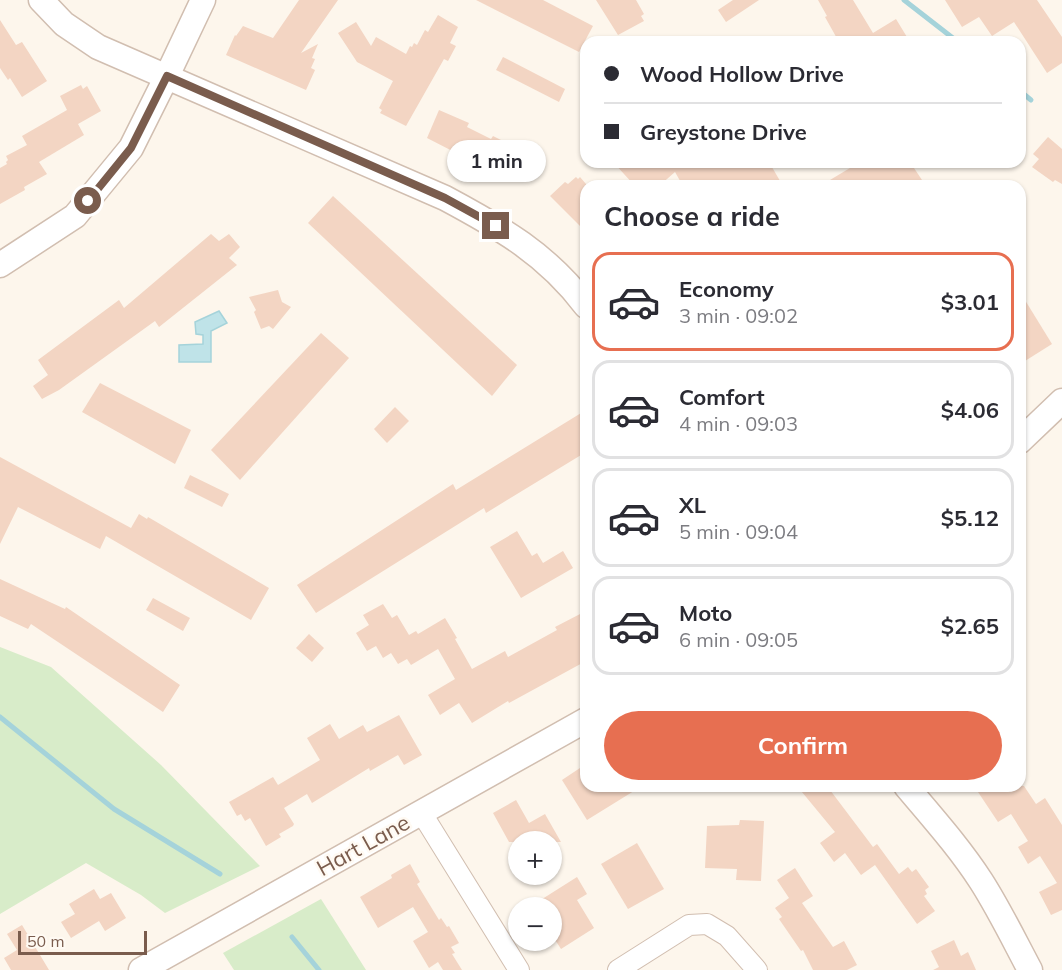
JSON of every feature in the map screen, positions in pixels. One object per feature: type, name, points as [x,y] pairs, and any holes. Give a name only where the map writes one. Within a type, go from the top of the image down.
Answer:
[{"type":"street","points":[[40,0],[64,24],[98,47],[445,198],[489,222],[534,251],[580,297]]},
{"type":"street","points":[[0,265],[75,216],[131,148],[203,0]]},
{"type":"street","points":[[1026,435],[1062,401]]},
{"type":"street","name":"Hart Lane","points":[[141,970],[580,723]]},
{"type":"street","points":[[911,792],[950,838],[980,879],[1029,970]]},
{"type":"street","points":[[421,812],[519,970]]},
{"type":"street","points":[[618,970],[689,925],[707,924],[727,936],[757,970]]},
{"type":"green space","points":[[0,647],[51,667],[161,765],[260,866],[165,913],[141,895],[86,863],[0,914]]},
{"type":"green space","points":[[321,899],[366,970],[234,970],[223,953]]},
{"type":"water","points":[[219,311],[227,323],[211,331],[211,362],[179,362],[179,345],[203,344],[203,335],[196,334],[195,322]]},
{"type":"building","points":[[299,0],[338,0],[301,53],[318,44],[312,58],[315,59],[311,68],[315,70],[306,90],[226,55],[235,35],[243,26],[273,38]]},
{"type":"building","points":[[476,0],[543,0],[593,26],[588,36],[580,36],[579,52]]},
{"type":"building","points":[[596,0],[636,0],[644,14],[641,16],[644,21],[618,35]]},
{"type":"building","points":[[733,0],[759,0],[726,22],[718,10]]},
{"type":"building","points":[[818,0],[853,0],[873,33],[896,19],[906,36],[836,36],[825,17],[827,16]]},
{"type":"building","points":[[945,0],[1037,0],[1062,37],[1062,63],[1047,73],[1026,41],[1026,36],[1023,36],[1014,22],[992,36],[979,17],[962,27]]},
{"type":"building","points":[[438,15],[458,27],[450,43],[456,46],[448,61],[444,59],[406,126],[380,113],[382,110],[379,108],[393,81],[357,62],[338,33],[356,22],[371,46],[376,37],[406,54],[410,46],[412,47],[414,43],[417,45],[425,30],[428,32]]},
{"type":"building","points":[[0,20],[16,45],[22,42],[47,81],[22,97],[10,78],[8,80],[0,68]]},
{"type":"building","points":[[503,57],[565,89],[559,102],[496,70]]},
{"type":"building","points":[[81,85],[83,89],[87,86],[101,111],[78,124],[84,135],[39,162],[47,174],[0,204],[0,168],[7,164],[6,156],[27,145],[22,136],[67,110],[60,96]]},
{"type":"building","points":[[439,110],[469,123],[467,127],[491,139],[493,136],[513,146],[515,149],[511,158],[514,159],[505,178],[427,138]]},
{"type":"building","points":[[1048,137],[1062,149],[1062,184],[1055,180],[1053,182],[1032,167],[1039,159],[1033,154]]},
{"type":"building","points":[[618,168],[772,168],[780,180],[680,180],[675,172],[666,180],[630,180]]},
{"type":"building","points":[[850,168],[914,168],[922,180],[830,180]]},
{"type":"building","points":[[576,177],[583,180],[580,180],[580,226],[550,196],[565,182],[568,184]]},
{"type":"building","points":[[333,196],[517,365],[492,396],[308,223]]},
{"type":"building","points":[[211,234],[219,241],[229,234],[240,247],[229,258],[237,265],[159,327],[155,321],[59,390],[42,399],[33,386],[48,375],[38,360],[119,300],[124,308]]},
{"type":"building","points":[[278,290],[282,302],[291,307],[273,329],[269,326],[261,329],[254,312],[256,310],[249,297]]},
{"type":"building","points":[[1026,302],[1052,344],[1026,360]]},
{"type":"building","points":[[321,333],[349,358],[240,480],[211,450]]},
{"type":"building","points":[[100,383],[191,430],[175,464],[82,412]]},
{"type":"building","points":[[395,407],[409,421],[387,443],[374,429]]},
{"type":"building","points":[[580,414],[580,456],[486,513],[484,508],[316,613],[297,585],[453,484],[456,490]]},
{"type":"building","points":[[0,457],[131,528],[139,514],[147,519],[148,517],[269,588],[251,620],[106,536],[100,549],[18,507],[0,544]]},
{"type":"building","points":[[190,475],[229,494],[222,507],[184,488]]},
{"type":"building","points":[[517,531],[532,556],[537,553],[543,563],[563,551],[573,568],[521,598],[490,547]]},
{"type":"building","points":[[0,579],[65,609],[66,607],[180,685],[163,712],[31,624],[28,629],[0,616]]},
{"type":"building","points":[[153,598],[190,618],[183,631],[146,610]]},
{"type":"building","points":[[383,604],[392,618],[397,615],[409,635],[416,631],[418,634],[445,618],[472,669],[505,651],[508,657],[557,630],[555,627],[580,614],[580,664],[509,703],[508,701],[472,723],[459,703],[440,715],[428,695],[455,679],[438,649],[411,665],[407,659],[398,664],[391,653],[383,658],[376,646],[367,651],[356,633],[369,625],[363,615]]},
{"type":"building","points":[[309,634],[324,648],[312,662],[296,648]]},
{"type":"building","points":[[399,715],[422,755],[404,765],[398,755],[370,771],[369,768],[312,803],[307,794],[284,808],[294,824],[279,834],[281,837],[266,846],[250,818],[245,821],[241,814],[237,816],[229,802],[273,777],[278,785],[320,760],[307,738],[330,724],[339,739],[363,725],[367,732]]},
{"type":"building","points":[[580,768],[580,792],[632,792],[587,820],[562,780]]},
{"type":"building","points":[[1026,789],[1036,804],[1045,798],[1062,825],[1062,910],[1051,915],[1039,892],[1057,883],[1040,856],[1028,864],[1018,847],[1028,841],[1011,814],[998,822],[978,792],[1026,792]]},
{"type":"building","points":[[802,792],[832,792],[873,847],[877,844],[899,874],[908,867],[912,872],[916,869],[929,887],[925,890],[927,894],[924,896],[935,911],[917,924],[875,865],[861,875],[845,853],[834,862],[820,843],[835,832]]},
{"type":"building","points":[[516,800],[529,823],[545,814],[555,831],[508,831],[508,840],[493,813]]},
{"type":"building","points":[[740,820],[764,821],[761,881],[736,880],[737,869],[705,868],[707,826],[739,825]]},
{"type":"building","points":[[637,843],[664,889],[628,909],[601,864]]},
{"type":"building","points":[[410,864],[420,882],[417,884],[439,920],[441,918],[447,927],[449,926],[459,943],[451,947],[455,953],[452,954],[462,970],[443,970],[438,962],[429,968],[413,941],[428,932],[413,907],[378,928],[360,897]]},
{"type":"building","points":[[795,868],[813,896],[802,903],[833,947],[844,941],[857,965],[847,970],[813,970],[803,950],[801,951],[779,919],[782,917],[775,908],[789,898],[777,880]]},
{"type":"building","points":[[577,877],[587,894],[577,900],[594,928],[562,948],[562,897],[545,897]]},
{"type":"building","points":[[94,889],[100,899],[111,893],[126,918],[105,931],[99,921],[71,938],[61,922],[75,914],[69,904]]},
{"type":"building","points":[[22,925],[49,970],[11,970],[4,958],[17,950],[7,934]]},
{"type":"building","points":[[954,940],[961,956],[968,952],[976,970],[933,970],[939,967],[931,951]]},
{"type":"waterway","points":[[904,0],[950,36]]},
{"type":"waterway","points":[[1026,96],[1031,100]]},
{"type":"waterway","points":[[0,717],[114,809],[220,874]]},
{"type":"waterway","points":[[292,937],[319,970]]},
{"type":"route","points":[[88,201],[131,148],[167,76],[445,198],[496,226]]}]
